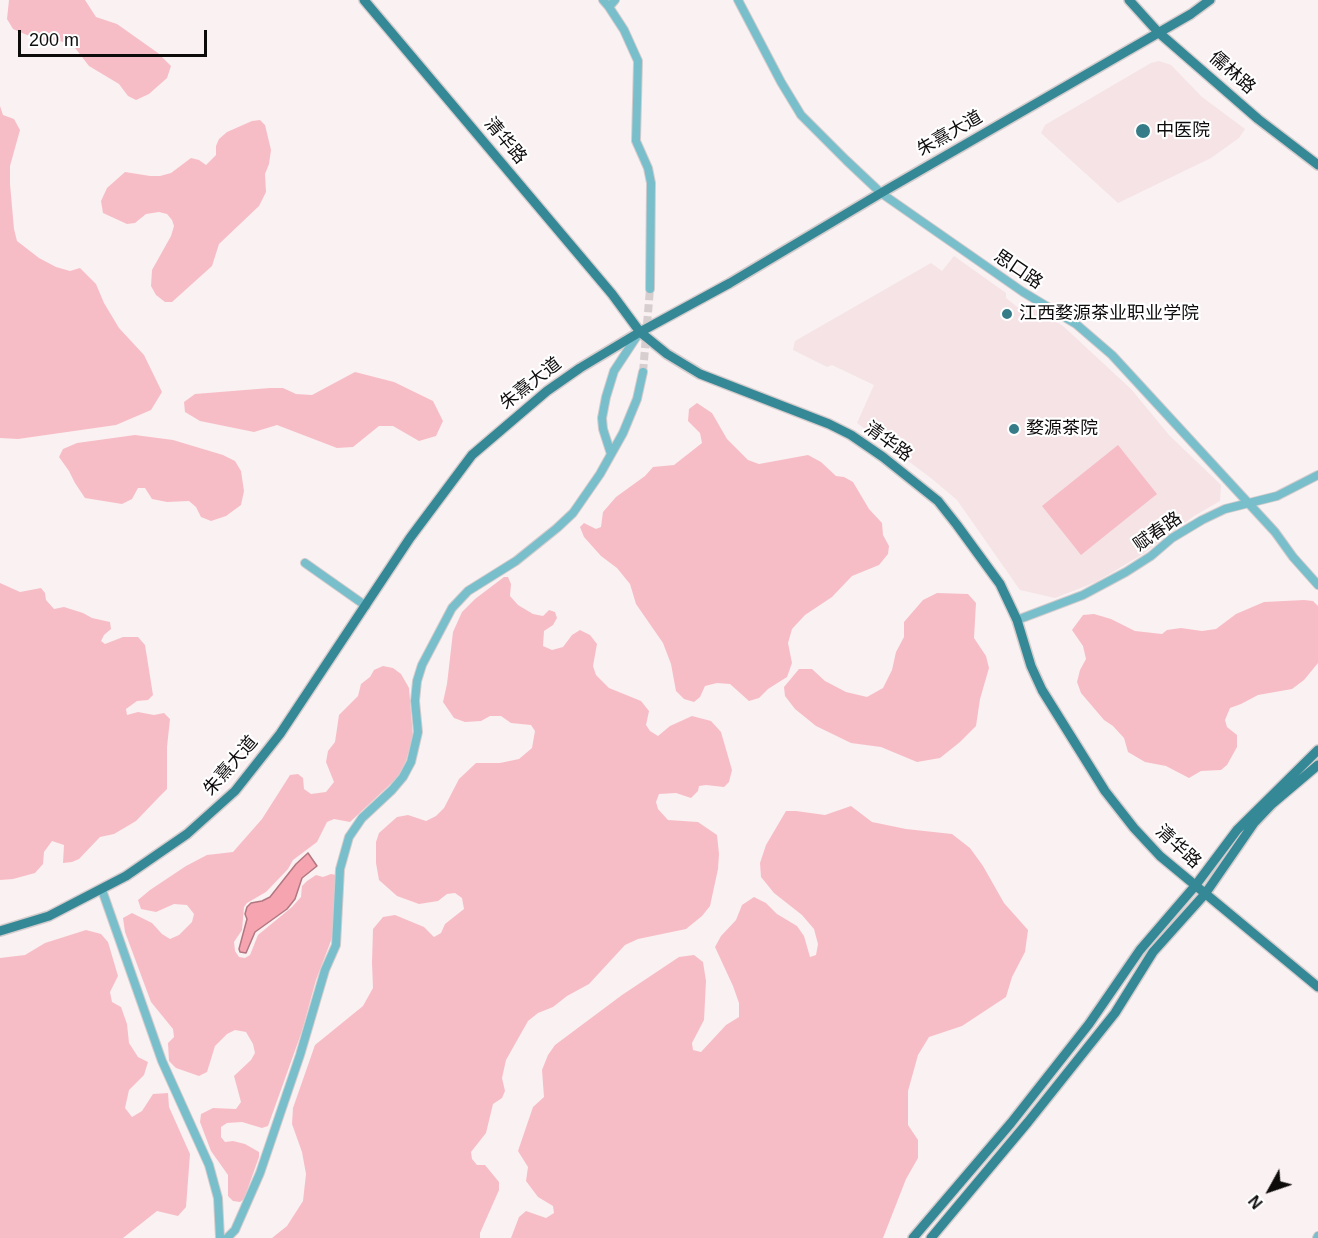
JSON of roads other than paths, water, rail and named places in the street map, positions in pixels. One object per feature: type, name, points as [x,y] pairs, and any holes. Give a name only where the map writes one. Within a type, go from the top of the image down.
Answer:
[{"type":"main road","name":"清华路","points":[[364,0],[612,294],[640,332],[667,354],[700,374],[830,424],[851,435],[883,457],[938,501],[1000,584],[1017,620],[1031,666],[1042,690],[1105,791],[1160,856],[1318,987]]},
{"type":"main road","name":"儒林路","points":[[1129,0],[1158,32],[1258,119],[1318,165]]},
{"type":"main road","name":"朱熹大道","points":[[0,931],[49,916],[102,890],[187,834],[235,790],[280,734],[417,530],[472,455],[547,391],[640,332],[730,283],[1191,14],[1210,0]]},
{"type":"main road","points":[[913,1238],[1011,1123],[1099,1010],[1140,950],[1195,886],[1237,830],[1318,750]]},
{"type":"main road","points":[[931,1238],[1028,1122],[1115,1012],[1153,951],[1205,894],[1254,823],[1272,804],[1318,765]]},
{"type":"street","points":[[603,0],[624,30],[638,61],[636,141],[648,168],[651,183],[650,289]]},
{"type":"street","points":[[609,7],[615,0]]},
{"type":"street","name":"思口路","points":[[738,0],[801,115],[881,193],[1023,292],[1076,324],[1103,347],[1130,372],[1249,504],[1318,585]]},
{"type":"street","points":[[611,454],[602,418],[606,397],[619,362],[640,332]]},
{"type":"street","points":[[227,1238],[235,1230],[260,1173],[300,1055],[325,970],[336,945],[340,869],[349,837],[362,818],[398,784],[411,762],[418,732],[415,701],[417,681],[422,665],[458,601],[468,591],[516,561],[573,513],[611,454],[637,399],[643,372]]},
{"type":"street","name":"赋春路","points":[[1017,620],[1083,595],[1126,572],[1151,556],[1172,538],[1202,520],[1225,509],[1277,496],[1318,475]]},
{"type":"street","points":[[305,563],[366,606]]},
{"type":"street","points":[[102,890],[162,1061],[209,1165],[218,1198],[220,1238]]},
{"type":"tunnel","points":[[643,372],[650,289]]},
{"type":"place","name":"中医院","points":[[1143,131]]},
{"type":"place","name":"江西婺源茶业职业学院","points":[[1007,314]]},
{"type":"place","name":"婺源茶院","points":[[1014,429]]}]
